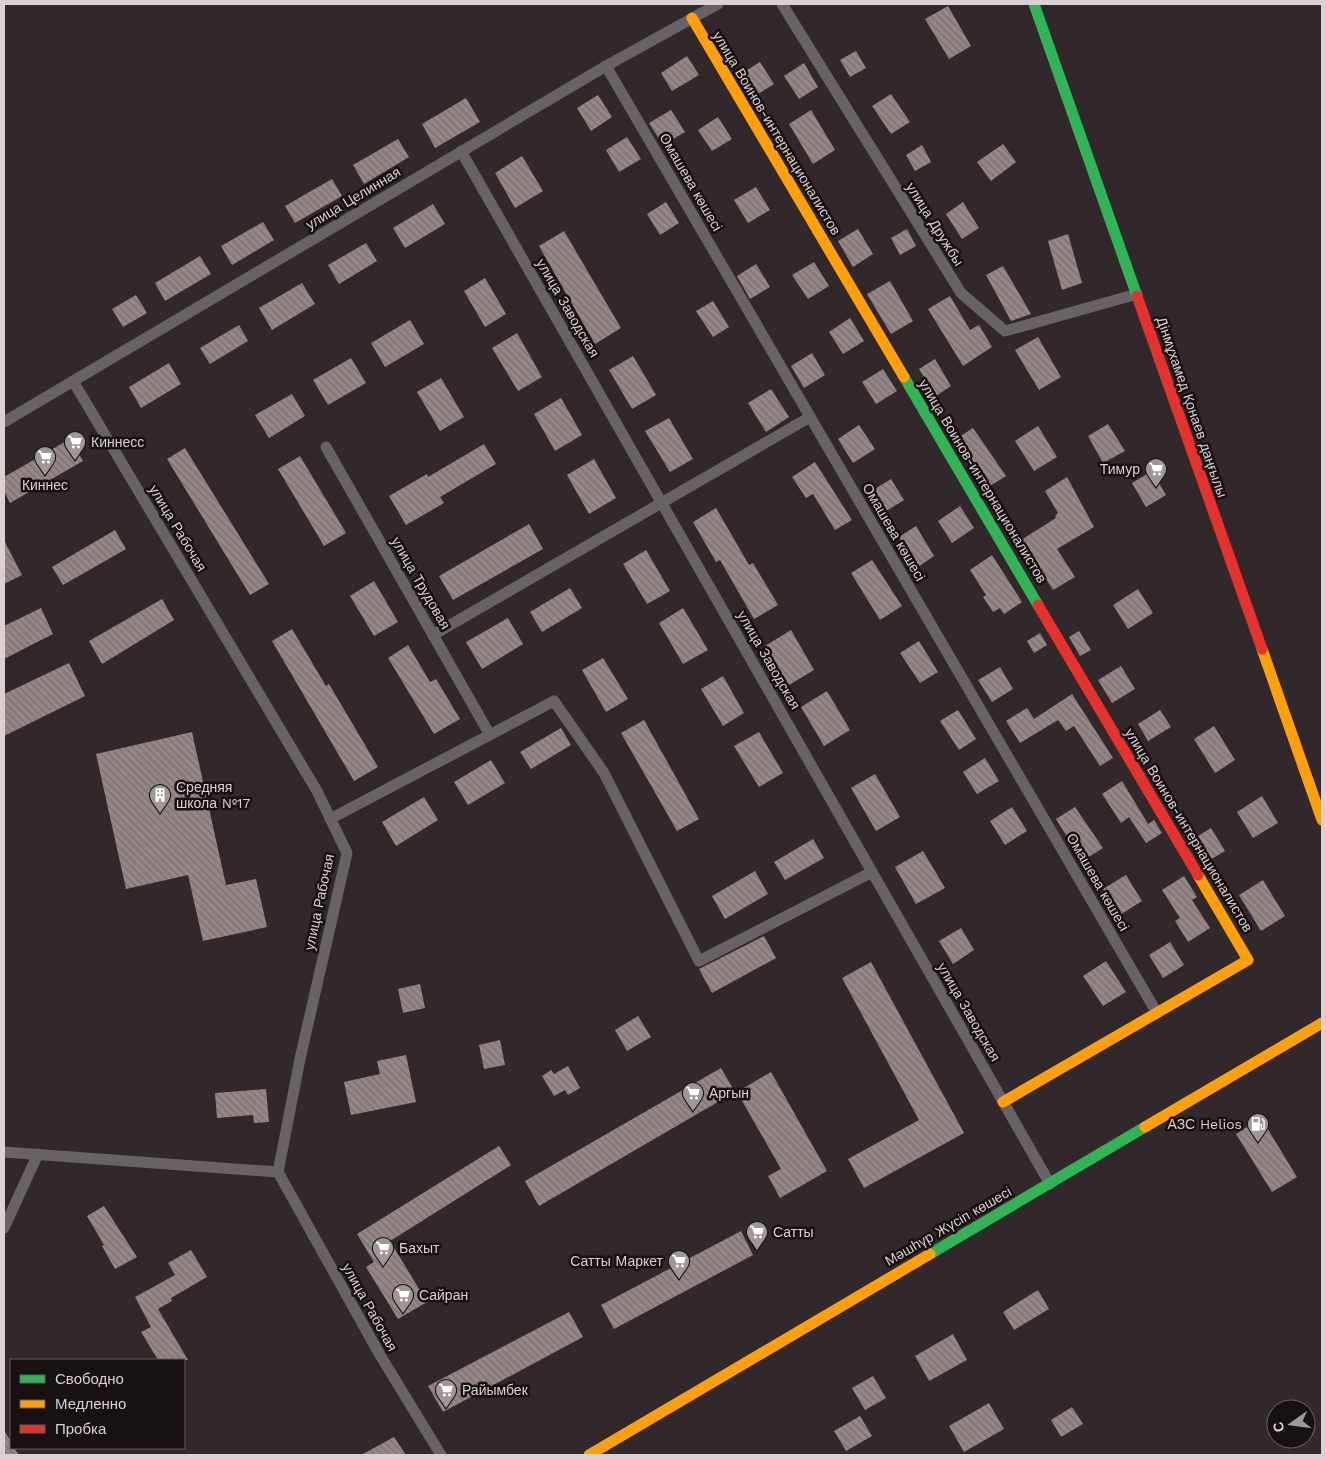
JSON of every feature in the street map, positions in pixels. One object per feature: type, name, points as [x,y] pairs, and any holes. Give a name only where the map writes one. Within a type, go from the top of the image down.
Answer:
[{"type":"street","name":"улица Целинная","points":[[4,422],[606,66],[718,4]]},
{"type":"street","name":"улица Дружбы","points":[[782,4],[961,293],[1005,332],[1136,294]]},
{"type":"street","name":"Дінмұхамед Қонаев даңғылы","points":[[1034,4],[1322,820]]},
{"type":"street","name":"улица Воинов-интернационалистов","points":[[692,18],[1248,960],[1157,1013]]},
{"type":"street","name":"Омашева көшесі","points":[[606,66],[1157,1013]]},
{"type":"street","name":"улица Заводская","points":[[461,151],[1050,1184]]},
{"type":"street","name":"улица Рабочая","points":[[73,381],[317,791],[347,853],[300,1059],[278,1172],[380,1355],[441,1455]]},
{"type":"street","points":[[433,635],[661,501],[810,417]]},
{"type":"street","name":"улица Трудовая","points":[[326,447],[490,735]]},
{"type":"street","points":[[330,819],[554,701],[604,774],[700,961],[872,872]]},
{"type":"street","points":[[1003,1102],[1157,1013]]},
{"type":"street","name":"Мәшһүр Жүсіп көшесі","points":[[589,1455],[1322,1023]]},
{"type":"street","points":[[4,1152],[278,1172]]},
{"type":"street","points":[[4,1228],[38,1154]]},
{"type":"building","points":[[948,6],[971,46],[949,59],[925,19]]},
{"type":"building","points":[[856,51],[866,68],[850,77],[840,60]]},
{"type":"building","points":[[687,56],[699,75],[672,91],[661,73]]},
{"type":"building","points":[[760,62],[774,84],[753,97],[739,75]]},
{"type":"building","points":[[804,63],[818,87],[799,99],[784,76]]},
{"type":"building","points":[[891,94],[910,122],[891,134],[872,106]]},
{"type":"building","points":[[598,95],[612,117],[591,131],[577,108]]},
{"type":"building","points":[[466,98],[480,122],[435,148],[422,124]]},
{"type":"building","points":[[671,110],[685,132],[663,145],[649,123]]},
{"type":"building","points":[[811,110],[835,150],[813,164],[789,124]]},
{"type":"building","points":[[718,117],[732,139],[712,151],[698,130]]},
{"type":"building","points":[[627,137],[641,159],[619,172],[606,150]]},
{"type":"building","points":[[398,139],[409,157],[364,184],[353,165]]},
{"type":"building","points":[[1003,144],[1016,162],[991,181],[977,162]]},
{"type":"building","points":[[922,145],[931,162],[915,171],[906,155]]},
{"type":"building","points":[[522,156],[543,191],[515,208],[495,173]]},
{"type":"building","points":[[332,179],[342,196],[295,223],[285,206]]},
{"type":"building","points":[[756,187],[770,210],[748,223],[734,200]]},
{"type":"building","points":[[666,202],[679,223],[660,235],[647,214]]},
{"type":"building","points":[[963,202],[979,228],[962,239],[946,214]]},
{"type":"building","points":[[433,204],[445,224],[405,248],[393,228]]},
{"type":"building","points":[[263,222],[274,240],[232,265],[221,246]]},
{"type":"building","points":[[858,229],[873,254],[853,267],[838,241]]},
{"type":"building","points":[[907,229],[916,246],[900,255],[891,238]]},
{"type":"building","points":[[564,231],[621,328],[595,344],[539,246]]},
{"type":"building","points":[[1068,234],[1082,283],[1062,290],[1048,241]]},
{"type":"building","points":[[366,243],[377,261],[339,284],[328,265]]},
{"type":"building","points":[[200,256],[211,274],[165,301],[155,283]]},
{"type":"building","points":[[814,262],[829,286],[808,299],[792,275]]},
{"type":"building","points":[[756,264],[770,287],[750,299],[737,276]]},
{"type":"building","points":[[1003,266],[1031,314],[1011,321],[986,275]]},
{"type":"building","points":[[485,278],[506,314],[485,327],[464,291]]},
{"type":"building","points":[[890,281],[913,321],[891,334],[867,294]]},
{"type":"building","points":[[302,283],[315,304],[272,330],[259,308]]},
{"type":"building","points":[[136,295],[147,313],[123,327],[112,309]]},
{"type":"building","points":[[950,296],[970,330],[979,325],[992,347],[963,366],[928,309]]},
{"type":"building","points":[[713,301],[729,327],[713,337],[696,311]]},
{"type":"building","points":[[850,318],[864,341],[843,354],[829,332]]},
{"type":"building","points":[[410,320],[424,344],[385,367],[371,343]]},
{"type":"building","points":[[239,325],[248,341],[210,364],[200,348]]},
{"type":"building","points":[[517,333],[542,377],[518,391],[492,348]]},
{"type":"building","points":[[1038,337],[1061,377],[1039,390],[1015,350]]},
{"type":"building","points":[[812,353],[825,375],[804,388],[791,366]]},
{"type":"building","points":[[633,356],[656,395],[632,409],[609,370]]},
{"type":"building","points":[[351,358],[366,383],[328,405],[313,380]]},
{"type":"building","points":[[935,359],[951,386],[936,396],[919,369]]},
{"type":"building","points":[[169,363],[181,384],[141,408],[129,387]]},
{"type":"building","points":[[883,369],[897,391],[876,404],[862,382]]},
{"type":"building","points":[[441,378],[464,417],[440,431],[417,392]]},
{"type":"building","points":[[771,389],[789,417],[766,432],[748,403]]},
{"type":"building","points":[[292,394],[305,416],[269,438],[255,415]]},
{"type":"building","points":[[561,398],[582,435],[555,451],[534,414]]},
{"type":"building","points":[[669,418],[693,459],[670,472],[645,431]]},
{"type":"building","points":[[1108,424],[1125,451],[1103,463],[1088,436]]},
{"type":"building","points":[[859,425],[875,449],[853,463],[838,439]]},
{"type":"building","points":[[1038,426],[1057,457],[1034,471],[1015,441]]},
{"type":"building","points":[[973,428],[1006,476],[985,489],[953,441]]},
{"type":"building","points":[[70,439],[83,461],[10,503],[4,491],[4,477]]},
{"type":"building","points":[[484,444],[496,464],[440,497],[444,503],[406,525],[389,496],[427,474],[428,477]]},
{"type":"building","points":[[185,448],[269,584],[250,595],[167,459]]},
{"type":"building","points":[[300,456],[346,533],[324,546],[278,469]]},
{"type":"building","points":[[594,459],[616,498],[589,514],[567,475]]},
{"type":"building","points":[[815,462],[852,520],[835,530],[813,494],[806,498],[792,477]]},
{"type":"building","points":[[1152,471],[1166,495],[1146,507],[1132,483]]},
{"type":"building","points":[[1067,477],[1094,527],[1057,549],[1075,577],[1053,590],[1021,540],[1056,518],[1055,516],[1058,513],[1045,491]]},
{"type":"building","points":[[891,479],[904,500],[883,513],[870,492]]},
{"type":"building","points":[[960,506],[974,528],[952,543],[938,521]]},
{"type":"building","points":[[716,508],[749,565],[753,563],[778,605],[754,619],[720,560],[716,562],[693,522]]},
{"type":"building","points":[[529,524],[543,549],[453,600],[439,576]]},
{"type":"building","points":[[916,526],[934,556],[918,567],[899,537]]},
{"type":"building","points":[[115,530],[126,549],[63,585],[52,567]]},
{"type":"building","points":[[4,540],[22,575],[4,584]]},
{"type":"building","points":[[646,550],[670,591],[647,604],[623,564]]},
{"type":"building","points":[[992,555],[1022,602],[1004,614],[1000,608],[993,612],[983,597],[986,595],[970,570]]},
{"type":"building","points":[[872,560],[902,606],[880,620],[851,573]]},
{"type":"building","points":[[374,581],[398,622],[374,636],[350,596]]},
{"type":"building","points":[[570,588],[582,608],[542,632],[530,612]]},
{"type":"building","points":[[1138,589],[1153,613],[1128,629],[1113,605]]},
{"type":"building","points":[[162,599],[174,620],[102,664],[89,641]]},
{"type":"building","points":[[41,608],[53,634],[4,659],[4,626]]},
{"type":"building","points":[[683,608],[708,650],[683,664],[659,623]]},
{"type":"building","points":[[508,618],[523,644],[482,669],[466,642]]},
{"type":"building","points":[[292,629],[326,686],[329,684],[378,767],[354,781],[272,641]]},
{"type":"building","points":[[791,630],[814,670],[789,685],[765,646]]},
{"type":"building","points":[[1079,631],[1091,650],[1080,656],[1069,637]]},
{"type":"building","points":[[1040,633],[1047,645],[1034,653],[1027,641]]},
{"type":"building","points":[[919,641],[938,672],[920,683],[900,653]]},
{"type":"building","points":[[408,645],[430,682],[436,679],[460,719],[434,734],[388,658]]},
{"type":"building","points":[[603,658],[628,699],[606,712],[582,670]]},
{"type":"building","points":[[69,663],[85,696],[4,736],[4,694]]},
{"type":"building","points":[[1121,666],[1135,689],[1112,703],[1098,680]]},
{"type":"building","points":[[1000,667],[1013,689],[992,702],[978,680]]},
{"type":"building","points":[[723,676],[744,713],[723,726],[701,689]]},
{"type":"building","points":[[827,691],[850,730],[824,746],[801,707]]},
{"type":"building","points":[[1072,694],[1113,758],[1100,766],[1074,726],[1066,731],[1058,720],[1020,743],[1006,721],[1027,708],[1034,719]]},
{"type":"building","points":[[958,710],[976,739],[959,750],[940,721]]},
{"type":"building","points":[[1160,710],[1171,727],[1148,741],[1138,724]]},
{"type":"building","points":[[644,720],[699,819],[677,831],[621,733]]},
{"type":"building","points":[[1214,726],[1235,760],[1215,773],[1194,739]]},
{"type":"building","points":[[561,728],[571,745],[531,769],[520,752]]},
{"type":"building","name":"Средняя школа №17","points":[[192,732],[226,885],[256,879],[267,927],[203,941],[188,875],[126,889],[96,754]]},
{"type":"building","points":[[759,732],[783,773],[759,787],[734,746]]},
{"type":"building","points":[[985,758],[999,781],[977,794],[963,772]]},
{"type":"building","points":[[491,760],[505,783],[468,805],[454,782]]},
{"type":"building","points":[[875,774],[900,817],[876,831],[851,788]]},
{"type":"building","points":[[1122,781],[1148,824],[1154,820],[1162,833],[1146,843],[1129,817],[1121,823],[1102,794]]},
{"type":"building","points":[[1262,796],[1278,823],[1253,838],[1237,812]]},
{"type":"building","points":[[424,797],[438,820],[396,846],[382,822]]},
{"type":"building","points":[[1012,807],[1027,831],[1005,845],[990,821]]},
{"type":"building","points":[[1075,807],[1103,848],[1082,861],[1056,819]]},
{"type":"building","points":[[1211,828],[1225,851],[1203,864],[1190,841]]},
{"type":"building","points":[[813,839],[824,858],[785,880],[774,862]]},
{"type":"building","points":[[923,851],[945,888],[916,904],[895,867]]},
{"type":"building","points":[[755,871],[768,894],[725,919],[712,896]]},
{"type":"building","points":[[1126,875],[1142,901],[1120,915],[1103,889]]},
{"type":"building","points":[[1184,876],[1197,897],[1192,900],[1210,928],[1188,942],[1175,921],[1180,918],[1162,890]]},
{"type":"building","points":[[1263,880],[1285,916],[1261,931],[1239,895]]},
{"type":"building","points":[[961,928],[974,950],[953,964],[939,941]]},
{"type":"building","points":[[764,936],[776,958],[712,993],[699,969]]},
{"type":"building","points":[[1170,942],[1184,965],[1163,978],[1149,955]]},
{"type":"building","points":[[1106,961],[1126,992],[1103,1006],[1083,976]]},
{"type":"building","points":[[871,962],[964,1133],[864,1188],[848,1159],[919,1120],[842,978]]},
{"type":"building","points":[[420,984],[425,1008],[403,1013],[398,989]]},
{"type":"building","points":[[638,1016],[651,1037],[627,1051],[615,1030]]},
{"type":"building","points":[[500,1040],[505,1065],[484,1069],[479,1045]]},
{"type":"building","points":[[406,1055],[416,1102],[351,1115],[344,1082],[380,1074],[377,1061]]},
{"type":"building","points":[[568,1066],[580,1088],[568,1095],[565,1090],[554,1096],[542,1076],[551,1070],[554,1074]]},
{"type":"building","points":[[721,1068],[735,1092],[539,1206],[525,1181]]},
{"type":"building","points":[[771,1072],[827,1171],[780,1198],[768,1176],[781,1169],[737,1092]]},
{"type":"building","points":[[266,1089],[269,1122],[254,1123],[253,1115],[217,1118],[215,1093]]},
{"type":"building","points":[[1261,1118],[1297,1177],[1272,1192],[1236,1134]]},
{"type":"building","points":[[499,1146],[511,1165],[390,1241],[427,1302],[398,1319],[366,1267],[374,1262],[357,1234]]},
{"type":"building","points":[[104,1206],[137,1257],[115,1269],[87,1216]]},
{"type":"building","points":[[741,1231],[753,1255],[614,1329],[601,1305]]},
{"type":"building","points":[[191,1250],[207,1277],[171,1298],[172,1301],[158,1309],[188,1360],[157,1359],[141,1332],[151,1327],[135,1297],[175,1275],[168,1263]]},
{"type":"building","points":[[1038,1290],[1049,1309],[1014,1330],[1003,1312]]},
{"type":"building","points":[[569,1312],[583,1337],[443,1412],[428,1386]]},
{"type":"building","points":[[953,1334],[967,1360],[929,1381],[915,1356]]},
{"type":"building","points":[[873,1376],[886,1398],[865,1410],[852,1388]]},
{"type":"building","points":[[989,1403],[1004,1429],[964,1452],[949,1426]]},
{"type":"building","points":[[1072,1407],[1083,1424],[1061,1437],[1051,1420]]},
{"type":"building","points":[[860,1416],[872,1436],[846,1451],[834,1431]]},
{"type":"building","points":[[4,1430],[10,1440],[10,1449],[15,1449],[19,1455],[4,1455]]},
{"type":"building","points":[[394,1437],[406,1455],[361,1455]]},
{"type":"traffic: fast","points":[[1034,4],[1137,296]]},
{"type":"traffic: fast","points":[[904,377],[1038,605]]},
{"type":"traffic: fast","points":[[930,1254],[1145,1127]]},
{"type":"traffic: slow","points":[[692,18],[904,377]]},
{"type":"traffic: slow","points":[[1262,649],[1322,820]]},
{"type":"traffic: slow","points":[[1003,1102],[1248,960],[1198,875]]},
{"type":"traffic: slow","points":[[1145,1127],[1322,1023]]},
{"type":"traffic: slow","points":[[589,1455],[930,1254]]},
{"type":"traffic: jam","points":[[1137,296],[1262,649]]},
{"type":"traffic: jam","points":[[1038,605],[1198,875]]},
{"type":"place","name":"Киннесс","points":[[75,461]]},
{"type":"place","name":"Киннес","points":[[45,476]]},
{"type":"place","name":"Тимур","points":[[1156,488]]},
{"type":"place","name":"Средняя школа №17","points":[[160,814]]},
{"type":"place","name":"Аргын","points":[[693,1112]]},
{"type":"place","name":"АЗС Helios","points":[[1258,1143]]},
{"type":"place","name":"Сатты","points":[[757,1251]]},
{"type":"place","name":"Бахыт","points":[[383,1267]]},
{"type":"place","name":"Сатты Маркет","points":[[679,1280]]},
{"type":"place","name":"Сайран","points":[[403,1314]]},
{"type":"place","name":"Райымбек","points":[[446,1409]]}]
